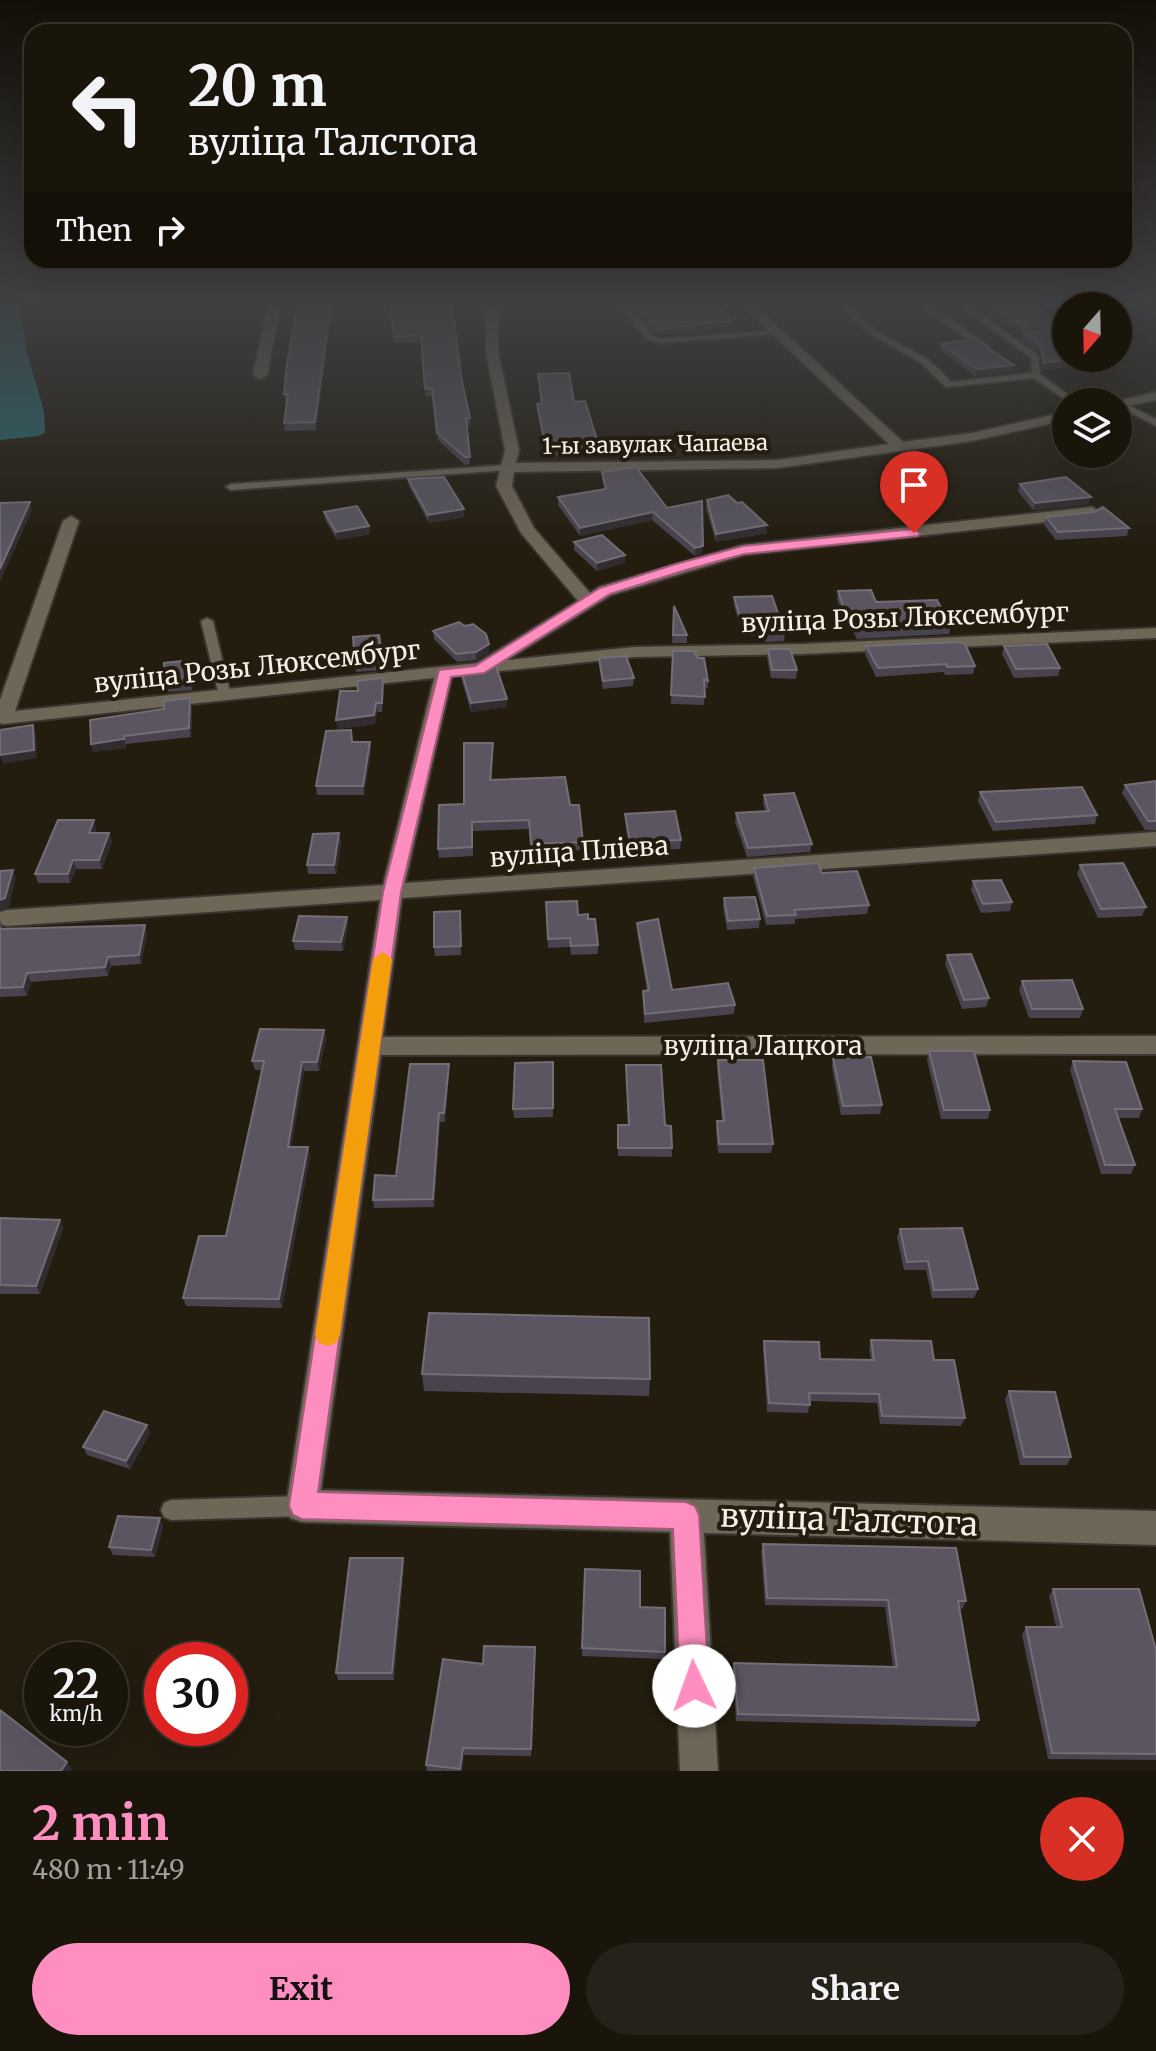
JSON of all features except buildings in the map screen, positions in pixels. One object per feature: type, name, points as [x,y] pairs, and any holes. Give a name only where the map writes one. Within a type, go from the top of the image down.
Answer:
[{"type":"street","points":[[499,386],[512,450],[504,486],[527,530],[587,601]]},
{"type":"street","points":[[834,386],[899,446]]},
{"type":"street","points":[[1132,401],[1156,396]]},
{"type":"street","name":"1-ы завулак Чапаева","points":[[506,468],[778,464],[972,437],[1052,419]]},
{"type":"street","points":[[478,670],[605,591],[743,550],[1092,512]]},
{"type":"street","name":"вуліца Розы Люксембург","points":[[71,521],[3,718],[634,652],[802,649],[1156,633]]},
{"type":"street","points":[[302,1506],[392,892],[444,673]]},
{"type":"street","name":"вуліца Пліева","points":[[7,918],[1156,839]]},
{"type":"street","name":"вуліца Лацкога","points":[[370,1046],[1156,1045]]},
{"type":"street","name":"вуліца Талстога","points":[[302,1506],[1156,1528]]},
{"type":"street","points":[[686,1515],[699,1771]]},
{"type":"lane","points":[[1132,411],[1156,423]]},
{"type":"lane","points":[[231,487],[506,468]]},
{"type":"lane","points":[[207,621],[225,696]]},
{"type":"lane","points":[[171,1510],[302,1506]]},
{"type":"water","points":[[0,386],[37,386],[44,411],[45,432],[39,436],[0,440]]},
{"type":"slow traffic","points":[[328,1335],[383,959]]},
{"type":"route","points":[[694,1686],[686,1515],[302,1506],[392,892],[444,673],[478,670],[605,591],[681,567],[743,550],[914,533]]}]
